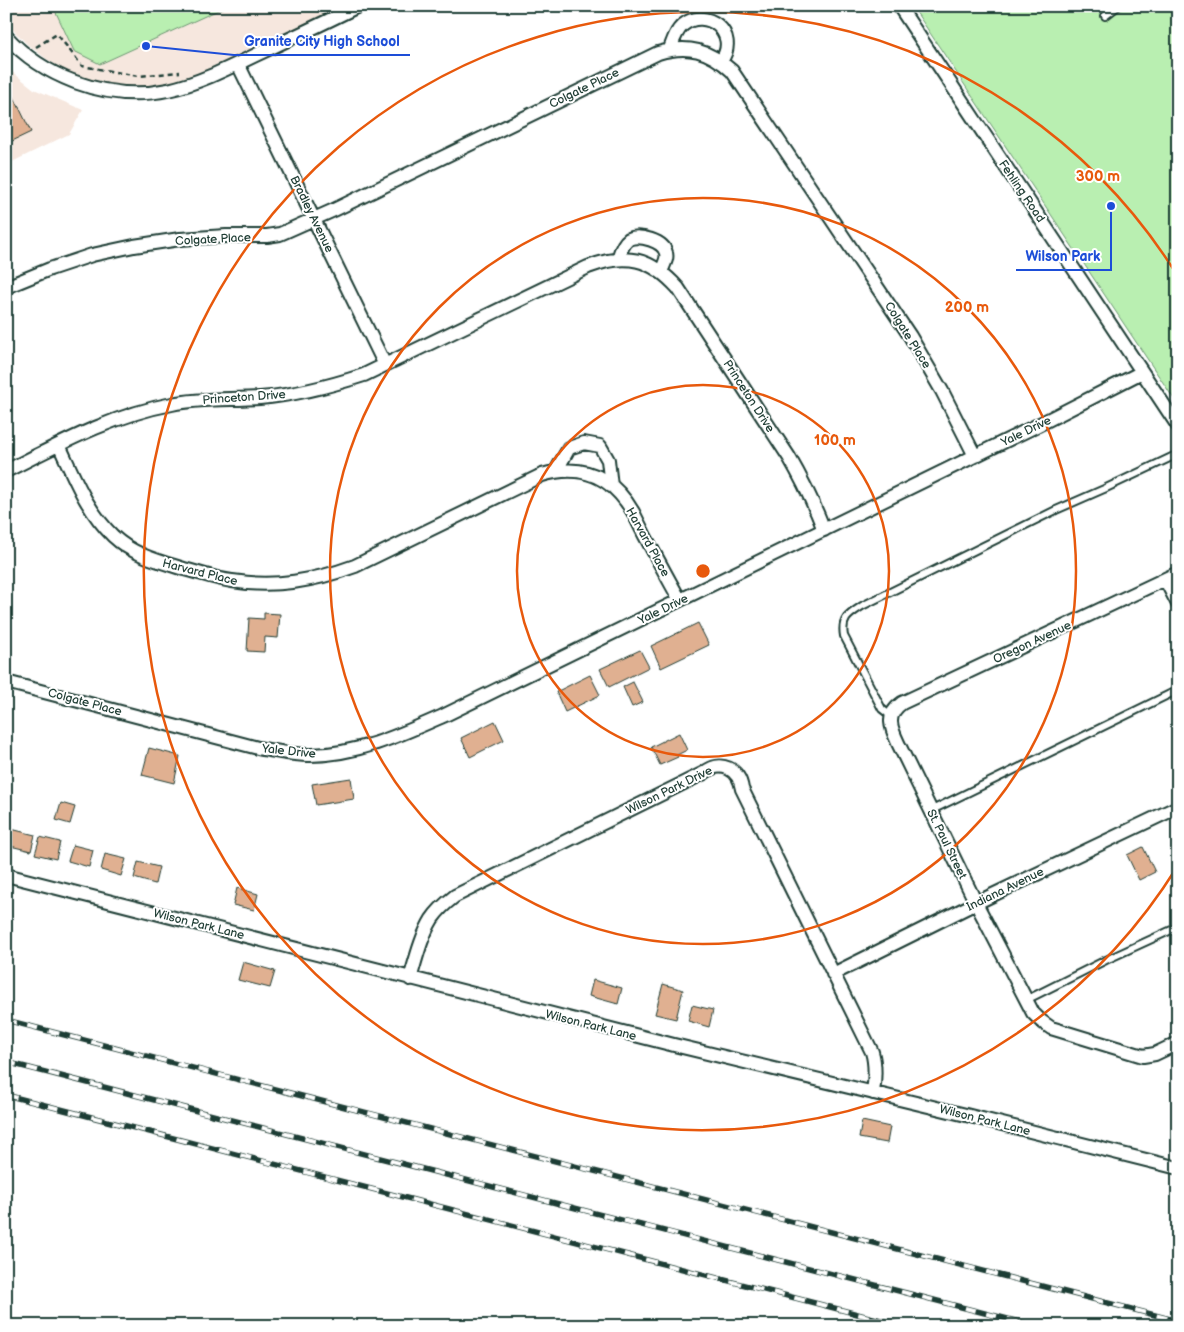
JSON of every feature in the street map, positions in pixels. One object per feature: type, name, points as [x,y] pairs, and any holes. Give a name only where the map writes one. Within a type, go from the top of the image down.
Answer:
[{"type":"street","points":[[8,40],[45,69],[61,77],[104,91],[147,94],[194,84],[358,6]]},
{"type":"street","name":"Fehling Road","points":[[899,6],[1178,426]]},
{"type":"street","points":[[670,49],[682,26],[697,19],[711,21],[718,24],[725,35],[726,49],[721,61]]},
{"type":"street","name":"Colgate Place","points":[[6,288],[50,269],[92,255],[134,246],[180,239],[280,234],[658,53],[682,48],[696,50],[709,54],[721,61],[732,71],[910,336],[942,391],[975,456]]},
{"type":"street","name":"Bradley Avenue","points":[[238,64],[385,365]]},
{"type":"street","points":[[618,259],[622,247],[629,240],[640,236],[658,243],[666,251],[665,263],[661,272]]},
{"type":"street","name":"Princeton Drive","points":[[6,471],[98,426],[147,409],[205,399],[259,398],[295,393],[330,386],[364,375],[588,267],[604,261],[618,259],[634,260],[647,264],[661,272],[678,288],[789,457],[814,505],[824,530]]},
{"type":"street","name":"Yale Drive","points":[[164,723],[281,753],[310,755],[340,753],[387,740],[443,716],[975,456],[1142,372]]},
{"type":"street","points":[[556,471],[569,448],[584,443],[600,446],[608,460],[611,486]]},
{"type":"street","name":"Harvard Place","points":[[59,445],[88,506],[100,523],[130,549],[150,560],[230,581],[258,584],[280,584],[329,575],[355,566],[542,474],[570,470],[584,472],[598,477],[621,496],[632,511],[680,600]]},
{"type":"street","name":"Oregon Avenue","points":[[891,716],[902,703],[1178,572]]},
{"type":"street","points":[[1165,579],[1178,604]]},
{"type":"street","name":"Colgate Place","points":[[6,682],[164,723]]},
{"type":"street","name":"St. Paul Street","points":[[891,716],[892,730],[930,811],[1033,1013],[1051,1028],[1143,1056],[1155,1054],[1178,1043]]},
{"type":"street","name":"Wilson Park Drive","points":[[410,979],[426,931],[433,918],[455,896],[704,773],[708,769],[716,766],[723,767],[737,774],[742,789],[872,1052],[874,1060],[873,1093]]},
{"type":"street","name":"Indiana Avenue","points":[[833,974],[976,903],[1178,807]]},
{"type":"street","name":"Wilson Park Lane","points":[[6,875],[410,979],[1178,1168]]},
{"type":"lane","points":[[1105,16],[1118,6]]},
{"type":"lane","points":[[891,716],[882,709],[844,636],[842,625],[849,614],[1056,510],[1178,454]]},
{"type":"lane","points":[[930,811],[1178,690]]},
{"type":"lane","points":[[1026,1000],[1178,927]]},
{"type":"path","points":[[308,6],[311,12]]},
{"type":"path","points":[[24,54],[57,34],[82,66],[138,76],[184,72]]},
{"type":"shaded area","points":[[6,6],[341,6],[257,49],[182,80],[151,86],[123,86],[94,82],[67,72],[48,60],[27,44],[12,29],[6,21]]},
{"type":"shaded area","points":[[6,67],[34,89],[83,110],[69,134],[6,165]]},
{"type":"green space","points":[[53,6],[227,6],[100,64],[74,51]]},
{"type":"green space","points":[[912,6],[1178,6],[1178,405]]},
{"type":"building","points":[[14,97],[31,132],[6,144],[6,101]]},
{"type":"building","points":[[264,613],[280,614],[278,638],[265,637],[264,652],[247,651],[249,618],[264,619]]},
{"type":"building","points":[[698,623],[709,645],[661,668],[651,646]]},
{"type":"building","points":[[640,650],[649,667],[609,687],[600,669]]},
{"type":"building","points":[[590,675],[600,695],[565,712],[556,692]]},
{"type":"building","points":[[633,682],[643,702],[632,707],[623,687]]},
{"type":"building","points":[[495,721],[504,740],[470,757],[461,738]]},
{"type":"building","points":[[679,733],[687,750],[677,755],[678,757],[660,765],[651,747]]},
{"type":"building","points":[[149,748],[180,756],[174,783],[142,775]]},
{"type":"building","points":[[351,778],[354,799],[316,805],[312,784]]},
{"type":"building","points":[[61,803],[75,807],[70,824],[56,820]]},
{"type":"building","points":[[7,828],[35,835],[31,851],[6,845]]},
{"type":"building","points":[[40,837],[60,842],[56,859],[35,854]]},
{"type":"building","points":[[73,845],[93,850],[89,867],[68,861]]},
{"type":"building","points":[[1143,847],[1155,872],[1139,880],[1127,855]]},
{"type":"building","points":[[105,854],[126,859],[121,876],[101,870]]},
{"type":"building","points":[[138,862],[159,867],[155,884],[134,878]]},
{"type":"building","points":[[237,888],[258,894],[254,910],[233,905]]},
{"type":"building","points":[[243,962],[275,971],[270,988],[238,980]]},
{"type":"building","points":[[593,980],[622,988],[618,1004],[589,996]]},
{"type":"building","points":[[663,984],[683,990],[676,1019],[655,1014]]},
{"type":"building","points":[[692,1005],[713,1010],[709,1027],[688,1021]]},
{"type":"building","points":[[862,1121],[890,1127],[887,1143],[859,1138]]},
{"type":"railway","points":[[6,1020],[1178,1321]]},
{"type":"railway","points":[[6,1062],[1035,1326]]},
{"type":"railway","points":[[6,1095],[904,1326]]},
{"type":"place","name":"Granite City High School","points":[[146,46]]},
{"type":"place","name":"Wilson Park","points":[[1111,206]]}]
